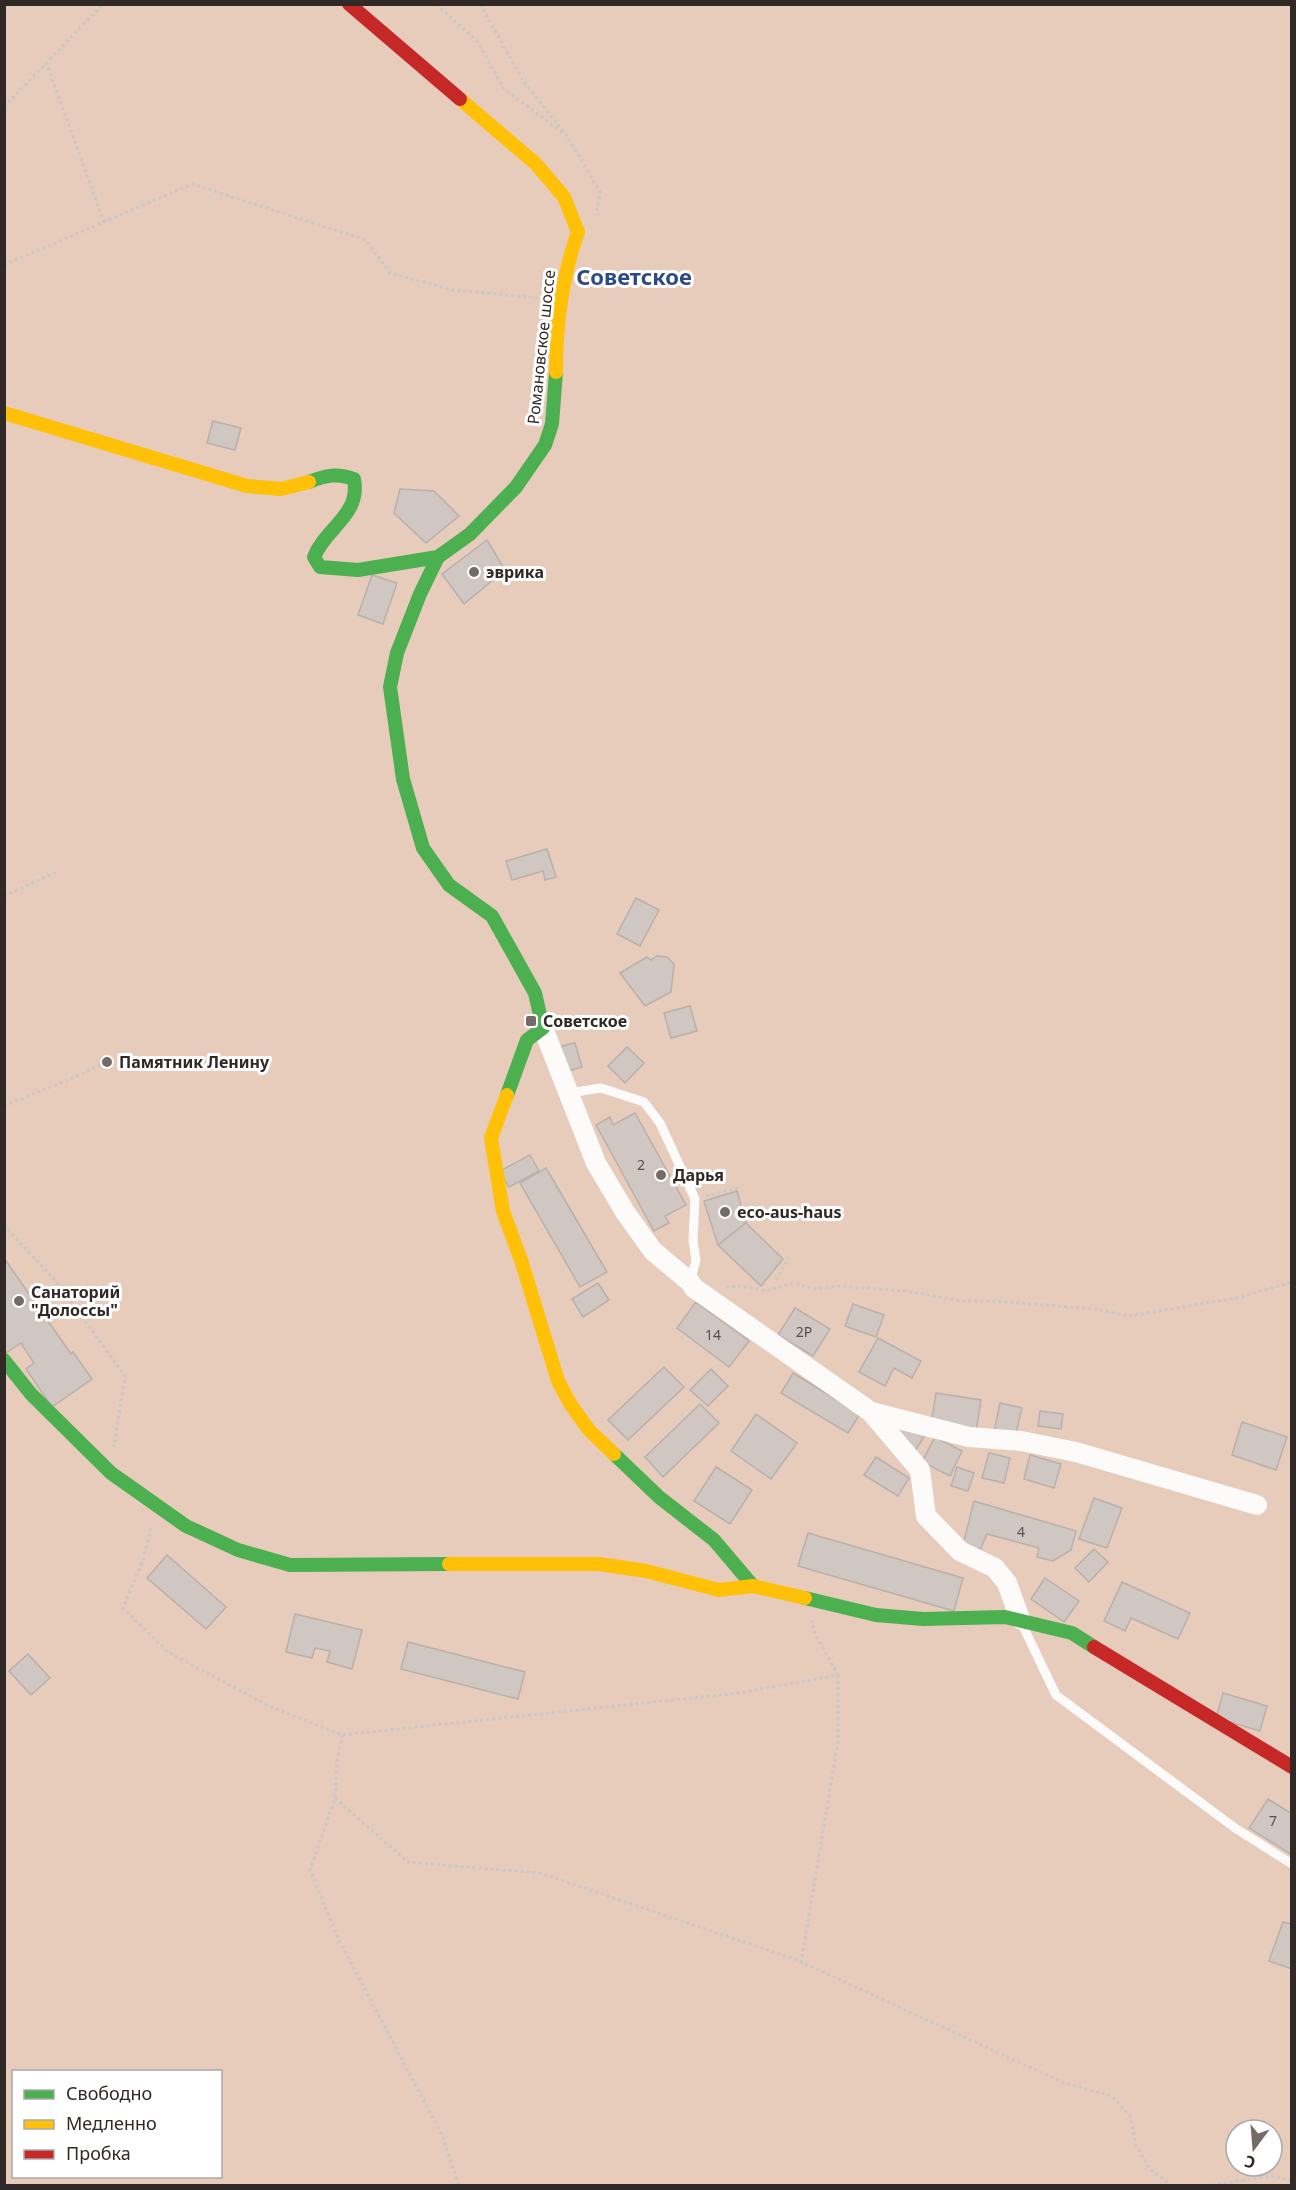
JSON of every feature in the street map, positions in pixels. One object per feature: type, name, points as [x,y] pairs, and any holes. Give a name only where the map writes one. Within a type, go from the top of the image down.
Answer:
[{"type":"street","points":[[349,4],[536,164],[564,197],[578,232]]},
{"type":"street","name":"Романовское шоссе","points":[[4,413],[247,486],[270,489],[286,488],[304,485],[331,473],[339,473],[354,479],[357,487],[351,507],[341,521],[318,543],[314,557],[320,567],[358,570],[438,557],[470,534],[493,511],[516,487],[545,446],[552,424],[556,390],[561,300],[567,262],[578,232]]},
{"type":"street","points":[[438,557],[420,594],[397,653],[390,687],[403,779],[423,848],[449,885],[492,916],[535,993],[543,1028],[596,1163],[625,1212],[653,1251],[692,1285],[871,1412],[920,1470],[926,1516],[960,1551],[995,1568],[1007,1583],[1020,1619]]},
{"type":"street","points":[[543,1028],[527,1040],[491,1138],[503,1211],[522,1263],[558,1381],[571,1406],[589,1430],[659,1497],[714,1540],[753,1586]]},
{"type":"street","points":[[4,1360],[31,1394],[111,1473],[186,1526],[238,1550],[290,1564],[599,1564],[646,1571],[719,1590],[753,1586],[876,1616],[923,1619],[1005,1617],[1020,1619],[1072,1633],[1292,1767]]},
{"type":"street","points":[[871,1412],[969,1437],[1021,1442],[1076,1452],[1257,1505]]},
{"type":"lane","points":[[569,1093],[601,1088],[644,1102],[660,1123],[695,1199],[693,1240],[696,1260],[692,1285]]},
{"type":"lane","points":[[1020,1619],[1056,1695],[1235,1828],[1292,1864]]},
{"type":"path","points":[[4,107],[103,4]]},
{"type":"path","points":[[436,4],[477,41],[504,89],[567,136]]},
{"type":"path","points":[[480,4],[524,82],[567,136],[600,192],[596,218],[578,232]]},
{"type":"path","points":[[46,62],[104,222]]},
{"type":"path","points":[[4,266],[192,184],[366,240],[390,273],[452,290],[561,300]]},
{"type":"path","points":[[4,896],[59,871]]},
{"type":"path","points":[[4,1106],[104,1063]]},
{"type":"path","points":[[695,1199],[738,1188]]},
{"type":"path","points":[[4,1226],[60,1286],[125,1376],[111,1473]]},
{"type":"path","points":[[776,1280],[789,1258]]},
{"type":"path","points":[[692,1285],[741,1286],[766,1291],[794,1283],[814,1289],[840,1286],[904,1291],[963,1302],[993,1301],[1096,1310],[1129,1316],[1241,1297],[1292,1282]]},
{"type":"path","points":[[157,1506],[143,1560],[123,1608],[168,1652],[269,1706],[342,1735],[739,1693],[838,1675]]},
{"type":"path","points":[[801,1963],[838,1742],[838,1675],[815,1634],[807,1598]]},
{"type":"path","points":[[342,1735],[337,1760],[335,1798],[310,1870],[339,1940],[442,2135],[459,2186]]},
{"type":"path","points":[[335,1798],[408,1862],[540,1873],[801,1963],[1064,2084],[1112,2096],[1130,2116],[1136,2145],[1150,2169],[1172,2186]]},
{"type":"path","points":[[1206,2186],[1273,2176],[1292,2181]]},
{"type":"shaded area","points":[[5,5],[1291,5],[1291,2185],[5,2186]]},
{"type":"building","points":[[213,421],[241,428],[235,450],[207,443]]},
{"type":"building","points":[[400,489],[434,491],[459,516],[426,543],[394,513]]},
{"type":"building","name":"эврика","points":[[487,540],[505,570],[464,604],[442,574]]},
{"type":"building","points":[[372,575],[397,583],[383,624],[358,615]]},
{"type":"building","points":[[547,849],[556,877],[545,880],[543,871],[512,880],[506,861]]},
{"type":"building","points":[[636,898],[659,910],[640,946],[617,934]]},
{"type":"building","points":[[657,956],[667,957],[674,964],[671,992],[645,1006],[620,973],[647,957],[651,960]]},
{"type":"building","points":[[690,1006],[697,1031],[671,1038],[664,1013]]},
{"type":"building","points":[[575,1043],[582,1067],[565,1072],[558,1047]]},
{"type":"building","points":[[627,1047],[644,1063],[625,1083],[608,1066]]},
{"type":"building","points":[[635,1113],[686,1205],[665,1216],[669,1223],[654,1231],[596,1125],[610,1117],[613,1125]]},
{"type":"building","points":[[530,1155],[539,1171],[509,1187],[500,1171]]},
{"type":"building","points":[[546,1168],[607,1272],[580,1287],[520,1183]]},
{"type":"building","name":"eco-aus-haus","points":[[737,1191],[746,1223],[718,1245],[704,1201]]},
{"type":"building","points":[[746,1223],[783,1259],[761,1286],[718,1245]]},
{"type":"building","name":"Санаторий \"Долоссы\"","points":[[4,1258],[71,1354],[73,1352],[92,1379],[52,1407],[26,1369],[34,1363],[21,1343],[6,1353],[4,1350]]},
{"type":"building","points":[[598,1283],[609,1300],[583,1317],[572,1299]]},
{"type":"building","points":[[696,1302],[749,1341],[729,1367],[677,1328]]},
{"type":"building","points":[[853,1304],[884,1315],[876,1337],[845,1326]]},
{"type":"building","points":[[795,1308],[830,1329],[813,1356],[778,1335]]},
{"type":"building","points":[[878,1338],[921,1361],[912,1378],[894,1368],[885,1386],[859,1372]]},
{"type":"building","points":[[664,1367],[684,1387],[628,1440],[608,1420]]},
{"type":"building","points":[[711,1369],[728,1386],[708,1406],[690,1390]]},
{"type":"building","points":[[793,1373],[860,1414],[848,1433],[781,1393]]},
{"type":"building","points":[[936,1393],[981,1400],[976,1432],[931,1424]]},
{"type":"building","points":[[1000,1403],[1022,1408],[1015,1437],[994,1432]]},
{"type":"building","points":[[700,1404],[719,1423],[663,1477],[645,1457]]},
{"type":"building","points":[[1040,1411],[1063,1414],[1061,1429],[1038,1426]]},
{"type":"building","points":[[756,1414],[797,1443],[771,1479],[731,1451]]},
{"type":"building","points":[[1242,1422],[1287,1437],[1276,1470],[1232,1455]]},
{"type":"building","points":[[889,1423],[927,1431],[913,1455]]},
{"type":"building","points":[[935,1437],[962,1451],[950,1476],[922,1462]]},
{"type":"building","points":[[989,1453],[1010,1458],[1004,1483],[982,1478]]},
{"type":"building","points":[[1030,1455],[1061,1464],[1054,1488],[1024,1479]]},
{"type":"building","points":[[876,1457],[909,1478],[898,1496],[864,1475]]},
{"type":"building","points":[[716,1467],[752,1490],[730,1524],[694,1501]]},
{"type":"building","points":[[957,1467],[974,1473],[968,1491],[951,1486]]},
{"type":"building","points":[[1094,1498],[1122,1508],[1107,1548],[1079,1539]]},
{"type":"building","points":[[974,1501],[1076,1531],[1071,1550],[1053,1561],[1037,1557],[1039,1548],[987,1534],[980,1550],[963,1545]]},
{"type":"building","points":[[808,1533],[963,1578],[954,1611],[798,1566]]},
{"type":"building","points":[[1094,1549],[1108,1562],[1089,1582],[1075,1568]]},
{"type":"building","points":[[167,1555],[226,1607],[206,1629],[147,1578]]},
{"type":"building","points":[[1045,1578],[1079,1601],[1064,1622],[1031,1599]]},
{"type":"building","points":[[1122,1582],[1190,1613],[1178,1639],[1131,1618],[1125,1631],[1104,1621]]},
{"type":"building","points":[[295,1614],[362,1630],[352,1669],[327,1662],[330,1651],[315,1648],[312,1658],[286,1652]]},
{"type":"building","points":[[408,1642],[525,1672],[518,1699],[401,1669]]},
{"type":"building","points":[[28,1654],[50,1678],[31,1695],[9,1671]]},
{"type":"building","points":[[1223,1693],[1267,1706],[1260,1731],[1216,1718]]},
{"type":"building","points":[[1268,1799],[1292,1814],[1292,1855],[1249,1828]]},
{"type":"building","points":[[1283,1922],[1292,1924],[1292,1969],[1269,1961]]},
{"type":"traffic: fast","points":[[309,482],[332,476],[354,479],[355,491],[348,512],[326,537],[314,557],[320,567],[358,570],[438,557],[470,534],[516,487],[545,445],[552,424],[556,372]]},
{"type":"traffic: fast","points":[[438,557],[420,594],[397,653],[390,687],[403,779],[423,848],[449,885],[492,916],[535,993],[543,1028],[527,1040],[507,1095]]},
{"type":"traffic: fast","points":[[4,1360],[31,1394],[111,1473],[186,1526],[238,1550],[290,1565],[449,1564]]},
{"type":"traffic: fast","points":[[614,1454],[659,1497],[714,1540],[753,1586]]},
{"type":"traffic: fast","points":[[805,1598],[876,1615],[923,1619],[1005,1617],[1072,1633],[1094,1647]]},
{"type":"traffic: slow","points":[[460,99],[536,164],[564,197],[578,232],[561,301],[556,372]]},
{"type":"traffic: slow","points":[[4,413],[247,486],[281,489],[309,482]]},
{"type":"traffic: slow","points":[[507,1095],[491,1138],[503,1211],[522,1263],[558,1381],[571,1405],[589,1430],[614,1454]]},
{"type":"traffic: slow","points":[[449,1564],[599,1564],[646,1571],[719,1590],[753,1586],[805,1598]]},
{"type":"traffic: jam","points":[[349,4],[460,99]]},
{"type":"traffic: jam","points":[[1094,1647],[1292,1767]]},
{"type":"place","name":"эврика","points":[[474,572]]},
{"type":"place","name":"Советское","points":[[531,1021]]},
{"type":"place","name":"Памятник Ленину","points":[[107,1062]]},
{"type":"place","name":"Дарья","points":[[661,1175]]},
{"type":"place","name":"eco-aus-haus","points":[[725,1212]]},
{"type":"place","name":"Санаторий \"Долоссы\"","points":[[19,1301]]},
{"type":"district","name":"Советское","points":[[634,277]]}]
